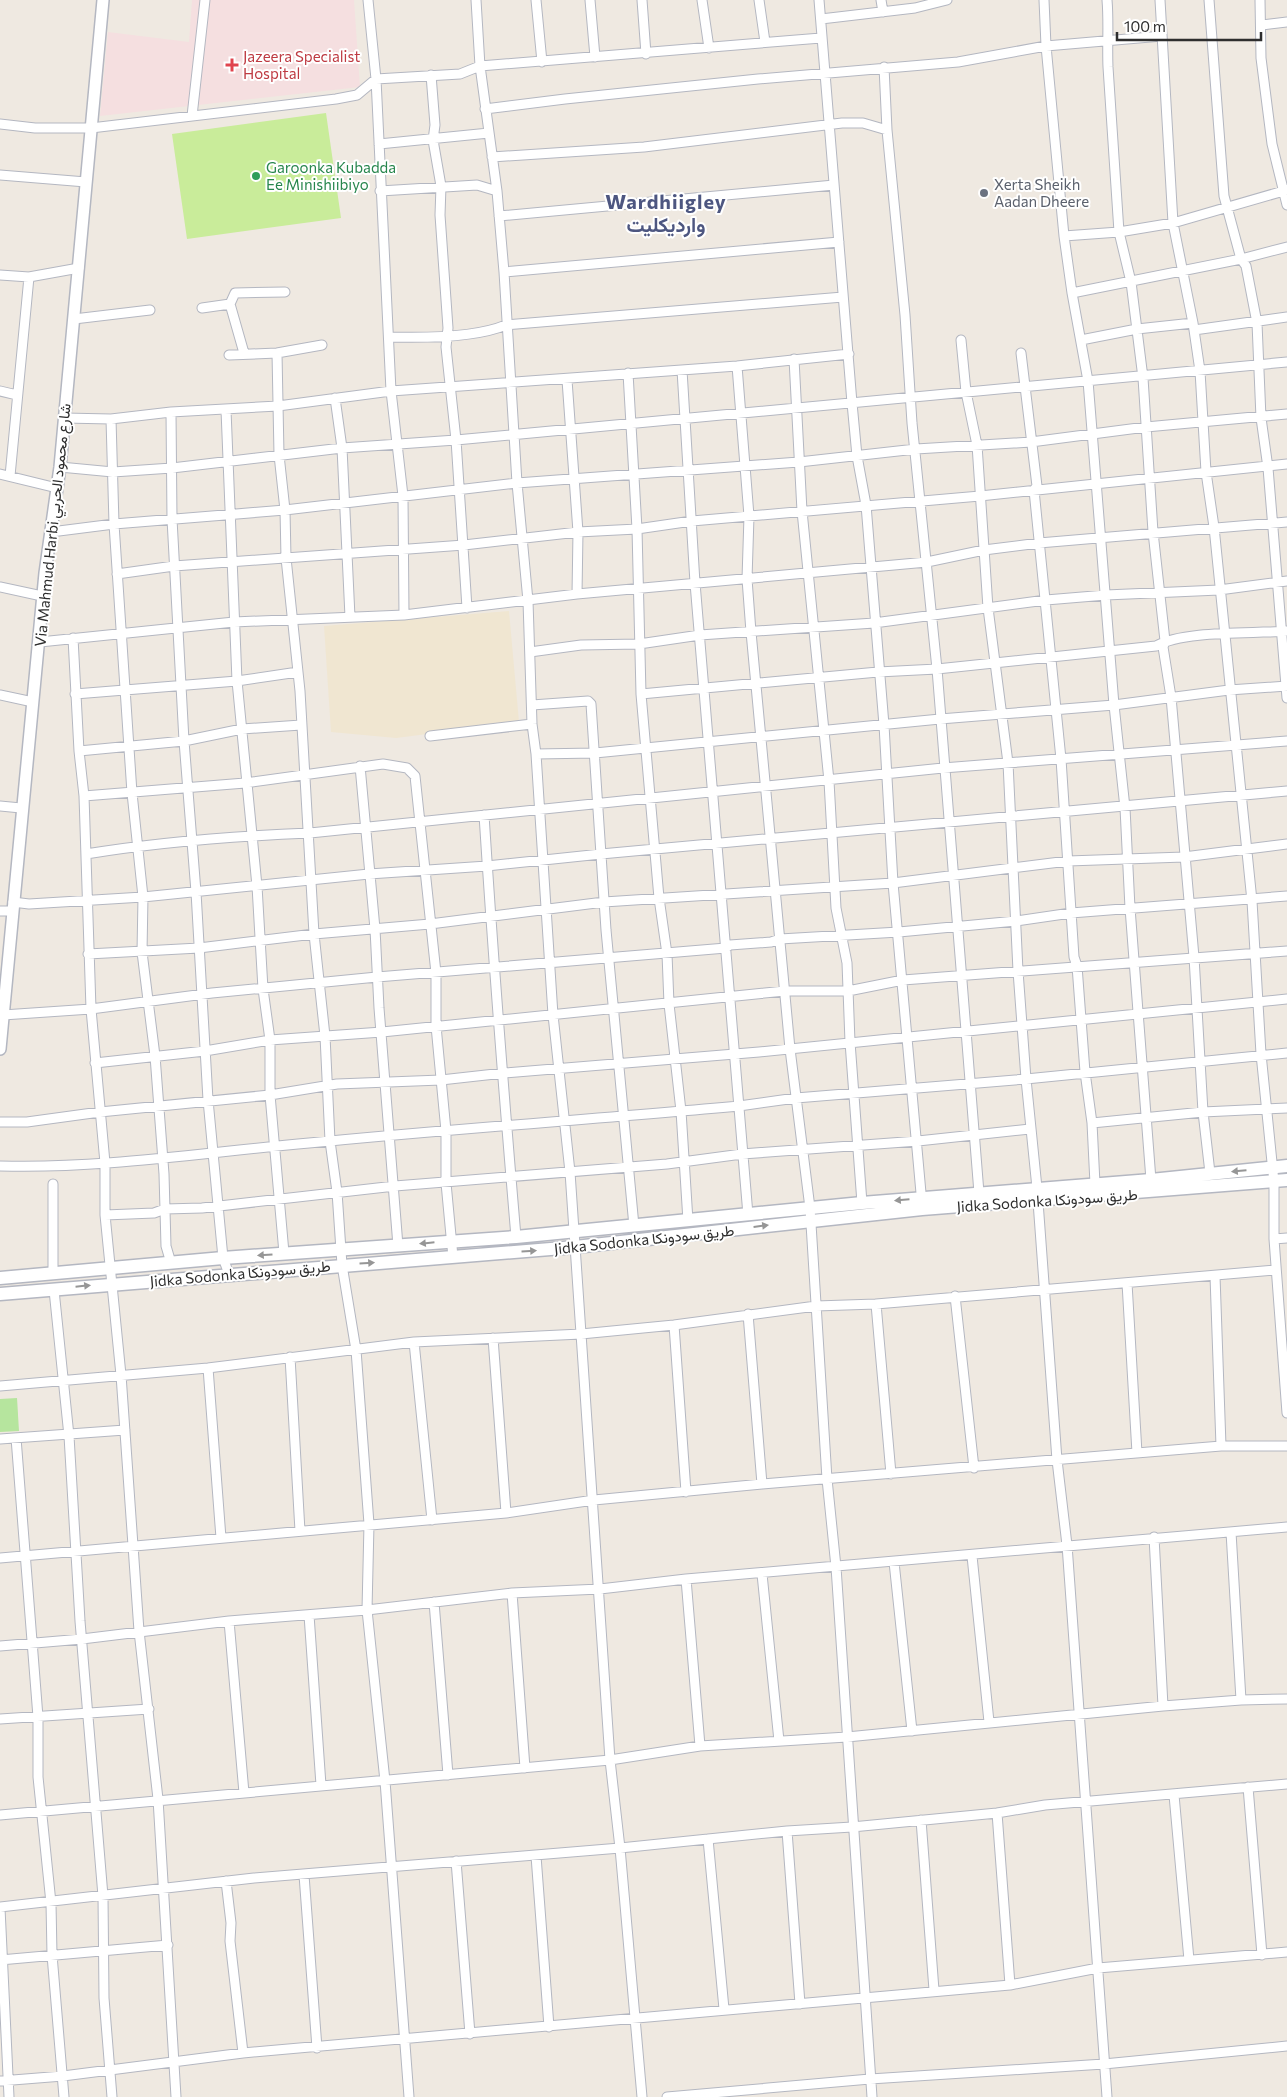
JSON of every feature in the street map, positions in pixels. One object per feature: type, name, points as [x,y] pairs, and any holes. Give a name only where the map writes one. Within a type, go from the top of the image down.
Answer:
[{"type":"main road","name":"Jidka Sodonka طريق سودونكا","points":[[0,1278],[284,1253],[516,1237],[748,1215],[810,1214],[862,1203],[922,1203],[979,1193],[1037,1194],[1095,1184],[1287,1166]]},
{"type":"main road","name":"Jidka Sodonka طريق سودونكا","points":[[0,1294],[112,1283],[575,1247],[810,1214],[922,1203],[1037,1194],[1287,1180]]},
{"type":"street","name":"Via Mahmud Harbi شارع محمود الحربي","points":[[0,1049],[8,908],[22,808],[40,642],[42,596],[60,467],[104,0]]},
{"type":"street","points":[[192,116],[205,0]]},
{"type":"street","points":[[368,0],[376,79],[391,391],[403,496],[404,616]]},
{"type":"street","points":[[476,0],[480,66],[497,191],[504,272],[517,483],[528,601],[532,724],[536,754],[553,1015],[570,1172],[594,1500],[610,1760],[620,1848],[642,2097]]},
{"type":"street","points":[[536,0],[542,62]]},
{"type":"street","points":[[590,0],[595,57]]},
{"type":"street","points":[[642,0],[646,54]]},
{"type":"street","points":[[702,0],[709,48]]},
{"type":"street","points":[[759,0],[765,42]]},
{"type":"street","points":[[819,0],[852,403],[857,456],[866,506],[878,672],[884,725],[894,882],[922,1203]]},
{"type":"street","points":[[881,0],[883,12]]},
{"type":"street","points":[[821,19],[883,12],[947,0]]},
{"type":"street","points":[[1044,0],[1046,46],[1064,236],[1088,381],[1114,705],[1125,808],[1130,908],[1151,1180]]},
{"type":"street","points":[[1107,0],[1110,29],[1107,40],[1119,232],[1131,282],[1143,378],[1153,532],[1161,593],[1165,641],[1163,647],[1171,697],[1194,957],[1203,1112],[1210,1173]]},
{"type":"street","points":[[1160,0],[1173,223],[1194,326],[1200,371],[1205,423],[1206,472],[1214,527],[1229,690],[1252,901],[1265,1110],[1274,1182],[1276,1270],[1282,1287],[1287,1413]]},
{"type":"street","points":[[1209,0],[1224,196],[1241,259],[1246,266],[1257,322],[1261,418],[1268,468],[1272,524],[1282,581],[1287,698]]},
{"type":"street","points":[[1260,0],[1262,25],[1261,58],[1272,144],[1286,191],[1287,205]]},
{"type":"street","points":[[1262,25],[1287,22]]},
{"type":"street","points":[[485,109],[565,99],[884,67],[958,62],[1046,46],[1162,36]]},
{"type":"street","points":[[0,124],[35,128],[91,128],[357,95],[376,79],[460,74],[480,66],[646,54],[821,38]]},
{"type":"street","points":[[884,67],[887,130],[937,669],[943,768],[954,876],[979,1193]]},
{"type":"street","points":[[431,75],[435,125],[433,140],[441,186],[440,215],[448,328],[446,336],[449,387],[456,440],[468,608]]},
{"type":"street","points":[[492,157],[644,147],[863,123],[887,130]]},
{"type":"street","points":[[379,144],[489,133]]},
{"type":"street","points":[[0,175],[86,182]]},
{"type":"street","points":[[380,192],[441,186],[477,185],[497,191]]},
{"type":"street","points":[[499,216],[834,185]]},
{"type":"street","points":[[1064,236],[1119,232],[1173,223],[1286,191]]},
{"type":"street","points":[[504,272],[839,242]]},
{"type":"street","points":[[1072,293],[1241,259],[1287,247]]},
{"type":"street","points":[[0,275],[29,277],[79,268]]},
{"type":"street","points":[[29,277],[17,396],[5,475],[57,488]]},
{"type":"street","points":[[244,353],[230,304],[235,293],[285,292]]},
{"type":"street","points":[[389,337],[446,336],[491,332],[506,325],[843,297]]},
{"type":"street","points":[[202,308],[230,304]]},
{"type":"street","points":[[74,319],[150,310]]},
{"type":"street","points":[[1081,340],[1137,329],[1257,322],[1287,317]]},
{"type":"street","points":[[961,340],[966,392],[977,445],[988,608],[1008,763],[1022,1026],[1057,1460],[1067,1545],[1106,2097]]},
{"type":"street","points":[[229,355],[277,353],[322,345]]},
{"type":"street","points":[[277,353],[279,455],[285,510],[286,558],[306,774],[314,934],[325,1036],[330,1141],[337,1192],[342,1265],[356,1350],[369,1524],[368,1610],[385,1781],[409,2097]]},
{"type":"street","points":[[1021,353],[1037,486],[1034,490],[1061,759],[1074,957],[1077,966],[1085,1072],[1092,1123],[1095,1184]]},
{"type":"street","points":[[64,418],[111,418],[171,412],[278,406],[391,391],[567,380],[628,373],[737,366],[849,354]]},
{"type":"street","points":[[794,359],[802,511],[829,781],[834,886],[842,934],[848,991],[862,1203]]},
{"type":"street","points":[[60,467],[113,472],[172,468],[342,448],[514,435],[966,392],[1143,378],[1287,362]]},
{"type":"street","points":[[737,366],[749,516],[747,579],[751,632],[790,1049],[810,1214],[827,1479],[836,1567],[852,1828],[872,2097]]},
{"type":"street","points":[[682,370],[695,583],[748,1215]]},
{"type":"street","points":[[628,373],[637,529],[641,694],[652,798],[658,898],[667,954],[668,1004],[681,1111],[688,1221]]},
{"type":"street","points":[[567,380],[578,532],[577,594]]},
{"type":"street","points":[[0,391],[17,396]]},
{"type":"street","points":[[335,398],[342,448],[350,617]]},
{"type":"street","points":[[226,410],[237,681],[257,886],[263,989],[270,1040],[270,1095],[284,1253]]},
{"type":"street","points":[[171,412],[172,520],[177,627],[196,892],[208,1100],[223,1258],[229,1274]]},
{"type":"street","points":[[51,532],[114,524],[230,516],[517,483],[799,462],[916,449],[1031,442],[1146,427],[1261,418],[1287,414]]},
{"type":"street","points":[[111,418],[117,574],[132,793],[142,897],[142,952],[155,1056],[166,1246],[171,1263]]},
{"type":"street","points":[[117,574],[174,566],[464,545],[578,532],[637,529],[692,521],[980,496],[1096,482],[1268,468],[1287,464]]},
{"type":"street","points":[[40,642],[122,632],[234,622],[292,618],[404,616],[577,594],[809,573],[870,565],[927,562],[984,550],[1039,543],[1287,522]]},
{"type":"street","points":[[530,652],[581,645],[639,644],[700,635],[874,623],[932,617],[1046,600],[1106,595],[1219,590],[1282,581]]},
{"type":"street","points":[[0,587],[42,596]]},
{"type":"street","points":[[641,694],[878,672],[937,669],[1156,646],[1165,641],[1225,633],[1284,631]]},
{"type":"street","points":[[73,638],[75,694],[84,796],[91,1009],[105,1163],[105,1215],[112,1268],[121,1375],[139,1631],[158,1799],[176,2097]]},
{"type":"street","points":[[75,694],[237,681],[298,672]]},
{"type":"street","points":[[536,754],[595,753],[824,732],[940,718],[1114,705],[1229,690],[1287,686]]},
{"type":"street","points":[[0,695],[33,702]]},
{"type":"street","points":[[532,705],[588,702],[591,704],[604,902],[622,1115],[634,1226]]},
{"type":"street","points":[[430,736],[532,724]]},
{"type":"street","points":[[79,751],[184,741],[242,729],[301,725]]},
{"type":"street","points":[[86,854],[137,846],[310,833],[713,790],[829,781],[943,768],[1287,741]]},
{"type":"street","points":[[84,796],[246,783],[360,766],[392,765],[407,768],[415,776],[436,973],[436,1026],[446,1131],[446,1183],[453,1256]]},
{"type":"street","points":[[360,766],[375,929],[384,1083],[395,1186],[398,1246]]},
{"type":"street","points":[[8,908],[29,904],[142,897],[310,879],[487,866],[1064,811],[1125,808],[1287,791]]},
{"type":"street","points":[[0,806],[22,808]]},
{"type":"street","points":[[484,815],[498,1020],[504,1072],[506,1125],[516,1237]]},
{"type":"street","points":[[88,954],[198,948],[314,934],[430,924],[604,902],[894,882],[1068,861],[1184,857],[1287,844]]},
{"type":"street","points":[[3,1015],[91,1009],[202,995],[377,977],[667,954],[726,948],[730,945],[771,942],[780,939],[899,932],[1016,921],[1071,913],[1252,901],[1287,896]]},
{"type":"street","points":[[95,1063],[205,1051],[270,1040],[382,1032],[614,1010],[785,991],[848,991],[903,980],[1287,951]]},
{"type":"street","points":[[0,1122],[27,1122],[208,1100],[270,1095],[338,1084],[441,1080],[504,1072],[790,1049],[1022,1026],[1082,1018],[1287,999]]},
{"type":"street","points":[[0,1166],[47,1167],[161,1159],[212,1152],[389,1135],[739,1106],[796,1098],[854,1095],[1142,1066],[1200,1063],[1261,1054],[1287,1053]]},
{"type":"street","points":[[1092,1123],[1203,1112],[1287,1108]]},
{"type":"street","points":[[105,1215],[154,1212],[165,1209],[180,1210],[395,1186],[683,1162],[742,1154],[803,1151],[918,1141],[1030,1129]]},
{"type":"street","points":[[53,1273],[54,1184]]},
{"type":"street","points":[[1274,1239],[1287,1238]]},
{"type":"street","points":[[0,1386],[208,1368],[414,1342],[581,1334],[674,1325],[816,1306],[876,1304],[955,1296],[1043,1291],[1276,1270]]},
{"type":"street","points":[[1215,1276],[1221,1446]]},
{"type":"street","points":[[1127,1283],[1137,1453]]},
{"type":"street","points":[[54,1290],[69,1436],[82,1638],[103,1896],[104,1998],[112,2097]]},
{"type":"street","points":[[955,1296],[974,1468]]},
{"type":"street","points":[[876,1304],[891,1474]]},
{"type":"street","points":[[748,1314],[762,1484]]},
{"type":"street","points":[[674,1325],[686,1492]]},
{"type":"street","points":[[493,1338],[506,1513]]},
{"type":"street","points":[[414,1342],[432,1520]]},
{"type":"street","points":[[290,1357],[300,1531]]},
{"type":"street","points":[[208,1368],[221,1538]]},
{"type":"street","points":[[0,1439],[69,1436],[125,1430]]},
{"type":"street","points":[[16,1438],[30,1642],[38,1716],[38,1777],[51,1903],[52,1955],[64,2097]]},
{"type":"street","points":[[0,1558],[506,1513],[594,1500],[762,1484],[974,1468],[1221,1446],[1287,1446]]},
{"type":"street","points":[[0,1646],[228,1621],[368,1610],[512,1593],[600,1589],[686,1579],[972,1556],[1067,1545],[1287,1527]]},
{"type":"street","points":[[1231,1532],[1241,1700]]},
{"type":"street","points":[[1154,1537],[1162,1706]]},
{"type":"street","points":[[972,1556],[988,1722]]},
{"type":"street","points":[[894,1562],[912,1731]]},
{"type":"street","points":[[762,1574],[779,1741]]},
{"type":"street","points":[[686,1579],[700,1746]]},
{"type":"street","points":[[512,1593],[525,1768]]},
{"type":"street","points":[[434,1602],[448,1775]]},
{"type":"street","points":[[309,1615],[321,1785]]},
{"type":"street","points":[[228,1621],[244,1792]]},
{"type":"street","points":[[0,1815],[158,1799],[385,1781],[610,1760],[700,1746],[847,1737],[1162,1706],[1241,1700],[1287,1699]]},
{"type":"street","points":[[0,1719],[149,1709]]},
{"type":"street","points":[[9,2097],[5,2081],[0,1908],[226,1881],[392,1866],[536,1856],[787,1831],[852,1828],[997,1813],[1045,1805],[1086,1803],[1287,1784]]},
{"type":"street","points":[[1248,1787],[1262,1954]]},
{"type":"street","points":[[1174,1795],[1189,1960]]},
{"type":"street","points":[[997,1813],[1010,1985]]},
{"type":"street","points":[[921,1820],[934,1990]]},
{"type":"street","points":[[787,1831],[800,2004]]},
{"type":"street","points":[[708,1838],[724,2009]]},
{"type":"street","points":[[536,1856],[549,2027]]},
{"type":"street","points":[[456,1861],[470,2034]]},
{"type":"street","points":[[304,1875],[317,2048]]},
{"type":"street","points":[[226,1881],[231,1923],[230,1941],[243,2053]]},
{"type":"street","points":[[2,1960],[168,1945]]},
{"type":"street","points":[[5,2081],[63,2076],[243,2053],[549,2027],[934,1990],[1010,1985],[1098,1968],[1287,1952]]},
{"type":"street","points":[[667,2097],[870,2079],[1104,2064],[1287,2046]]},
{"type":"shaded area","name":"Jazeera Specialist Hospital","points":[[192,0],[354,0],[360,87],[100,116],[108,32],[189,42]]},
{"type":"shaded area","points":[[509,611],[519,722],[396,738],[331,732],[324,626]]},
{"type":"green space","name":"Garoonka Kubadda Ee Minishiibiyo","points":[[326,113],[341,218],[187,239],[172,134]]},
{"type":"green space","points":[[17,1398],[19,1431],[0,1432],[0,1399]]},
{"type":"place","name":"Jazeera Specialist Hospital","points":[[232,65]]},
{"type":"place","name":"Garoonka Kubadda Ee Minishiibiyo","points":[[256,176]]},
{"type":"place","name":"Xerta Sheikh Aadan Dheere","points":[[984,193]]},
{"type":"district","name":"Wardhiigley وارديكليت","points":[[666,212]]}]
